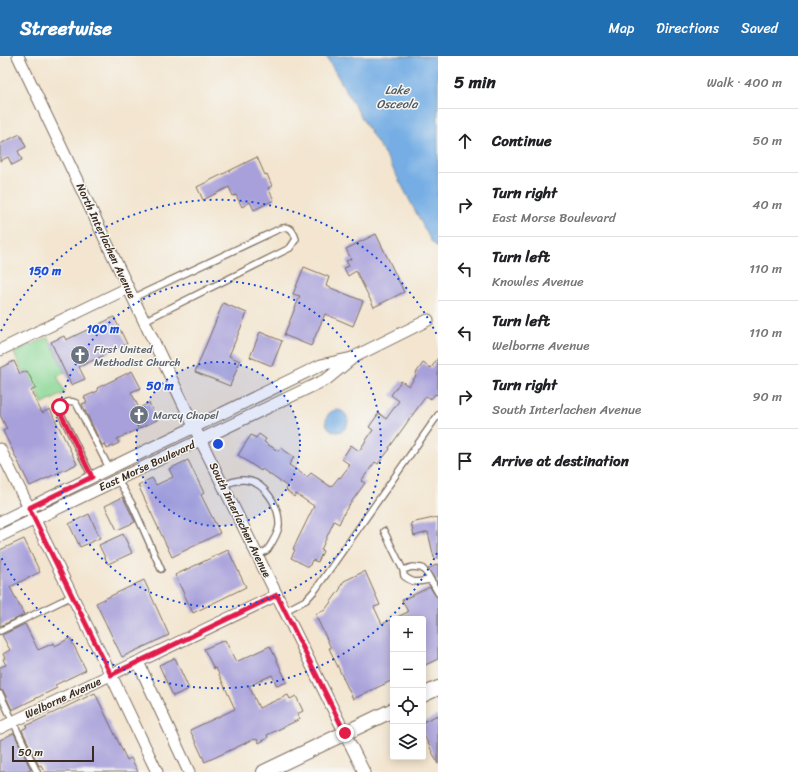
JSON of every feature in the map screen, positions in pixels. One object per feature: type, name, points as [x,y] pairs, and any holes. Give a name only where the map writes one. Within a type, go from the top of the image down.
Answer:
[{"type":"street","name":"North Interlachen Avenue","points":[[18,56],[194,427]]},
{"type":"street","points":[[0,350],[131,293]]},
{"type":"street","name":"East Morse Boulevard","points":[[0,536],[201,441],[327,379],[354,357],[428,320]]},
{"type":"street","name":"East Morse Boulevard","points":[[0,522],[321,365],[354,357]]},
{"type":"street","name":"South Interlachen Avenue","points":[[194,427],[364,772]]},
{"type":"street","points":[[0,449],[157,772]]},
{"type":"street","name":"Welborne Avenue","points":[[0,728],[277,595]]},
{"type":"street","points":[[138,662],[189,772]]},
{"type":"street","points":[[426,694],[438,688]]},
{"type":"street","points":[[264,772],[281,768],[345,733],[390,711]]},
{"type":"lane","points":[[131,293],[284,227],[290,228],[294,233],[296,239],[290,248],[144,321]]},
{"type":"lane","points":[[92,477],[60,412],[60,407],[63,404],[69,402],[76,403],[109,468]]},
{"type":"lane","points":[[285,611],[306,600],[316,589],[438,416]]},
{"type":"lane","points":[[118,480],[132,504],[160,569]]},
{"type":"lane","points":[[223,486],[236,481],[244,480],[254,482],[267,493],[273,501],[279,526],[268,550],[258,555]]},
{"type":"lane","points":[[384,532],[403,570],[404,576],[410,581],[416,583],[429,580],[433,583]]},
{"type":"lane","points":[[403,570],[412,567],[422,568],[438,593]]},
{"type":"lane","points":[[0,631],[72,596]]},
{"type":"lane","points":[[0,694],[37,772]]},
{"type":"green space","points":[[48,337],[65,372],[57,376],[65,393],[43,404],[27,371],[23,373],[14,353]]},
{"type":"water","name":"Lake Osceola","points":[[326,56],[438,56],[438,248],[431,241],[390,163],[361,117]]},
{"type":"water","points":[[337,410],[345,413],[348,421],[345,429],[337,432],[329,429],[326,421],[329,413]]},
{"type":"building","points":[[20,134],[26,147],[18,151],[22,160],[12,165],[8,157],[0,161],[0,144]]},
{"type":"building","points":[[257,157],[272,186],[268,188],[274,200],[254,210],[250,202],[242,207],[236,195],[233,196],[229,187],[203,200],[197,187]]},
{"type":"building","points":[[376,234],[404,292],[374,307],[356,271],[348,276],[344,268],[349,266],[346,261],[351,259],[346,249]]},
{"type":"building","points":[[304,267],[329,277],[326,286],[363,301],[353,326],[325,314],[311,346],[284,335],[300,296],[293,294]]},
{"type":"building","points":[[223,303],[247,313],[229,356],[240,361],[230,386],[195,372]]},
{"type":"building","name":"First United Methodist Church","points":[[114,317],[127,344],[79,367],[85,379],[71,385],[51,342],[64,336],[66,340]]},
{"type":"building","points":[[260,332],[282,341],[272,366],[250,357]]},
{"type":"building","points":[[438,358],[438,395],[435,394],[431,399],[426,396],[389,448],[390,449],[378,464],[375,462],[361,481],[365,483],[345,511],[339,524],[334,521],[321,550],[323,551],[318,562],[312,560],[309,567],[291,558],[295,550],[293,549],[314,506],[296,494],[294,497],[286,490],[288,487],[238,455],[251,435],[256,438],[259,434],[266,439],[264,442],[278,451],[281,448],[294,457],[289,465],[307,477],[311,473],[331,487],[350,465],[342,459],[351,445],[359,451],[373,430],[369,427],[379,413],[386,419],[399,401],[391,395],[401,381],[409,386],[423,363],[431,368]]},
{"type":"building","points":[[14,361],[20,374],[27,371],[36,388],[31,391],[42,413],[50,409],[77,464],[30,486],[3,431],[7,429],[0,415],[0,368]]},
{"type":"building","points":[[132,371],[141,388],[131,392],[139,408],[149,403],[157,420],[117,439],[119,443],[107,449],[105,444],[102,445],[82,404],[87,402],[84,397],[98,391],[97,388]]},
{"type":"building","points":[[188,460],[204,493],[201,495],[220,533],[172,557],[138,485],[152,478],[156,485],[173,477],[169,469]]},
{"type":"building","points":[[123,497],[135,522],[117,530],[105,506]]},
{"type":"building","points":[[89,514],[100,538],[80,547],[69,524]]},
{"type":"building","points":[[438,517],[438,558],[434,558],[428,532],[414,536],[411,523]]},
{"type":"building","points":[[123,534],[132,553],[108,564],[99,545]]},
{"type":"building","points":[[24,539],[40,572],[10,587],[24,615],[0,626],[0,550]]},
{"type":"building","points":[[228,550],[246,587],[193,613],[175,575]]},
{"type":"building","points":[[438,564],[438,584],[428,569]]},
{"type":"building","points":[[365,571],[380,605],[374,607],[382,624],[390,620],[390,681],[353,699],[315,614],[325,610],[341,588],[340,587],[344,581]]},
{"type":"building","points":[[144,580],[169,635],[122,657],[96,603]]},
{"type":"building","points":[[430,587],[438,597],[438,659],[426,665],[426,616],[399,616],[408,612],[402,600]]},
{"type":"building","points":[[25,624],[38,650],[54,643],[55,646],[70,638],[86,670],[55,685],[57,688],[12,710],[4,692],[0,690],[0,667],[6,665],[3,659],[5,658],[3,654],[10,650],[2,635]]},
{"type":"building","points":[[225,640],[236,662],[270,646],[287,682],[277,686],[272,675],[249,686],[259,708],[288,695],[290,699],[296,696],[303,711],[297,714],[300,719],[267,735],[268,738],[259,743],[257,739],[254,739],[205,762],[190,730],[235,709],[216,668],[214,669],[204,649]]},
{"type":"building","points":[[175,658],[189,689],[173,696],[159,665]]},
{"type":"building","points":[[95,693],[127,760],[131,758],[138,772],[44,772],[41,765],[39,766],[22,730],[27,727],[26,726]]},
{"type":"building","points":[[438,715],[438,764],[426,739],[426,721]]},
{"type":"building","points":[[14,733],[31,770],[26,772],[0,772],[0,740]]},
{"type":"place","name":"First United Methodist Church","points":[[80,355]]},
{"type":"place","name":"Marcy Chapel","points":[[139,415]]},
{"type":"route","points":[[60,407],[60,412],[92,477],[29,508],[111,675],[277,595],[345,733]]}]
